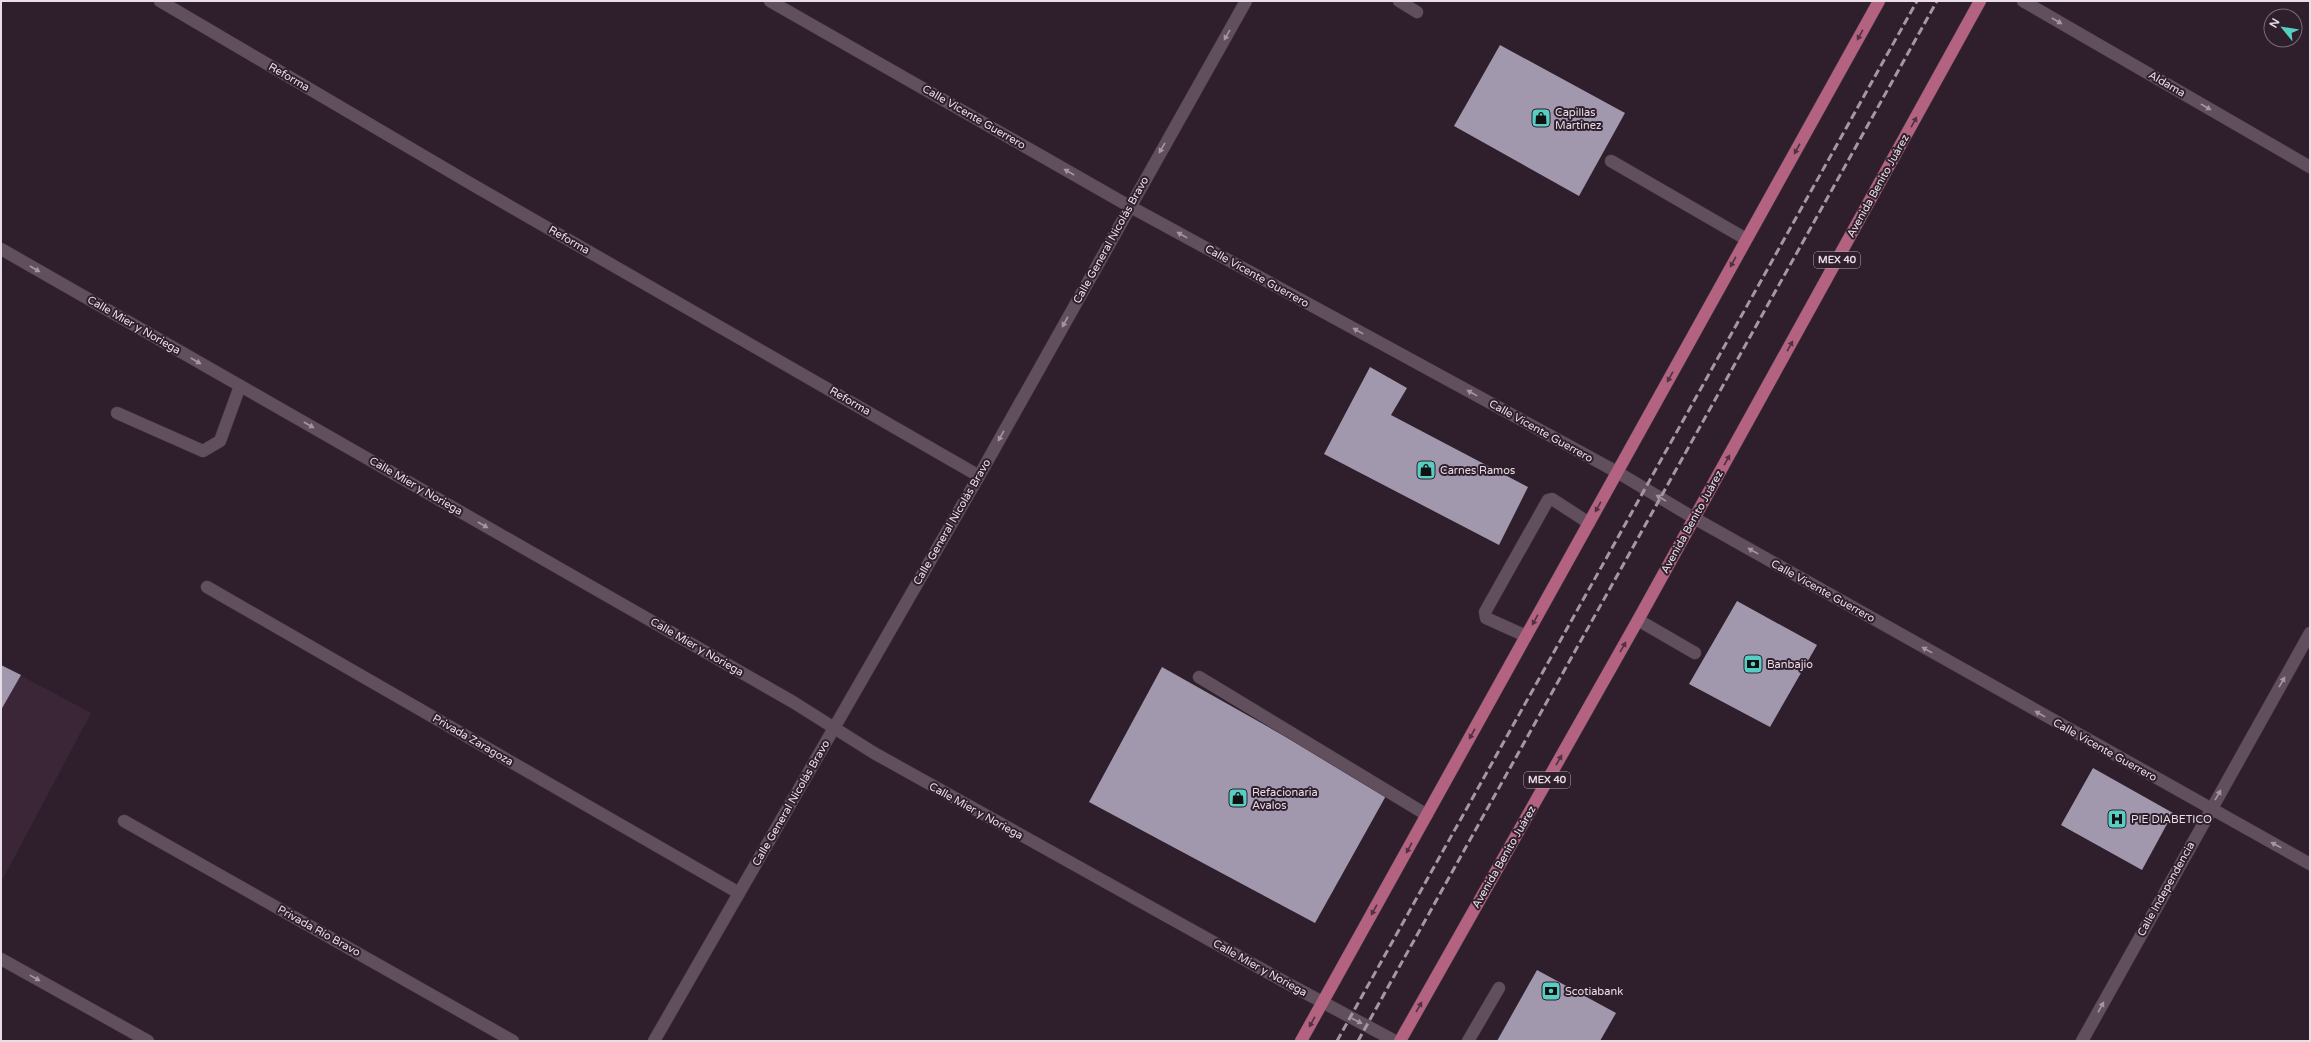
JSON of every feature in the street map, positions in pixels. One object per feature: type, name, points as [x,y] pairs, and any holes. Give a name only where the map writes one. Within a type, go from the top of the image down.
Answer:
[{"type":"main road","points":[[1301,1041],[1879,1]]},
{"type":"main road","name":"Avenida Benito Juárez","points":[[1400,1041],[1638,620],[1980,1]]},
{"type":"street","name":"Reforma","points":[[160,1],[473,185],[979,476]]},
{"type":"street","name":"Calle Vicente Guerrero","points":[[770,1],[1129,206],[1617,472],[1694,518],[2210,810],[2310,864]]},
{"type":"street","name":"Calle General Nicolás Bravo","points":[[654,1041],[979,476],[1129,206],[1246,1]]},
{"type":"street","points":[[1399,1],[1418,12]]},
{"type":"street","name":"Aldama","points":[[2023,1],[2310,168]]},
{"type":"street","points":[[1611,161],[1746,239]]},
{"type":"street","name":"Calle Mier y Noriega","points":[[1,249],[793,702],[874,754],[1395,1041]]},
{"type":"street","points":[[117,413],[203,451],[220,441],[240,386]]},
{"type":"street","points":[[1526,636],[1486,618],[1485,612],[1548,500],[1552,500],[1589,523]]},
{"type":"street","name":"Privada Zaragoza","points":[[207,587],[739,893]]},
{"type":"street","points":[[1638,620],[1695,653]]},
{"type":"street","name":"Calle Independencia","points":[[2082,1041],[2210,810],[2310,634]]},
{"type":"street","points":[[1199,677],[1427,815]]},
{"type":"street","name":"Privada Río Bravo","points":[[124,821],[513,1041]]},
{"type":"street","points":[[1,959],[148,1041]]},
{"type":"street","points":[[1468,1041],[1499,988]]},
{"type":"shaded area","points":[[1,665],[91,713],[1,882]]},
{"type":"building","name":"Capillas Martinez","points":[[1500,45],[1625,113],[1579,196],[1454,126]]},
{"type":"building","name":"Carnes Ramos","points":[[1370,367],[1407,388],[1391,415],[1528,487],[1499,545],[1324,454]]},
{"type":"building","name":"Banbajio","points":[[1737,601],[1817,645],[1770,727],[1689,684]]},
{"type":"building","points":[[1,665],[21,675],[1,710]]},
{"type":"building","name":"Refacionaria Avalos","points":[[1162,667],[1387,794],[1315,923],[1089,802]]},
{"type":"building","name":"PIE DIABETICO","points":[[2093,768],[2173,813],[2142,870],[2061,825]]},
{"type":"building","name":"Scotiabank","points":[[1537,970],[1616,1013],[1600,1041],[1497,1041]]},
{"type":"railway","points":[[1337,1041],[1917,1]]},
{"type":"railway","points":[[1358,1041],[1937,1]]},
{"type":"place","name":"Capillas Martinez","points":[[1541,118]]},
{"type":"place","name":"Carnes Ramos","points":[[1426,470]]},
{"type":"place","name":"Banbajio","points":[[1753,664]]},
{"type":"place","name":"Refacionaria Avalos","points":[[1238,798]]},
{"type":"place","name":"PIE DIABETICO","points":[[2117,819]]},
{"type":"place","name":"Scotiabank","points":[[1551,991]]}]
